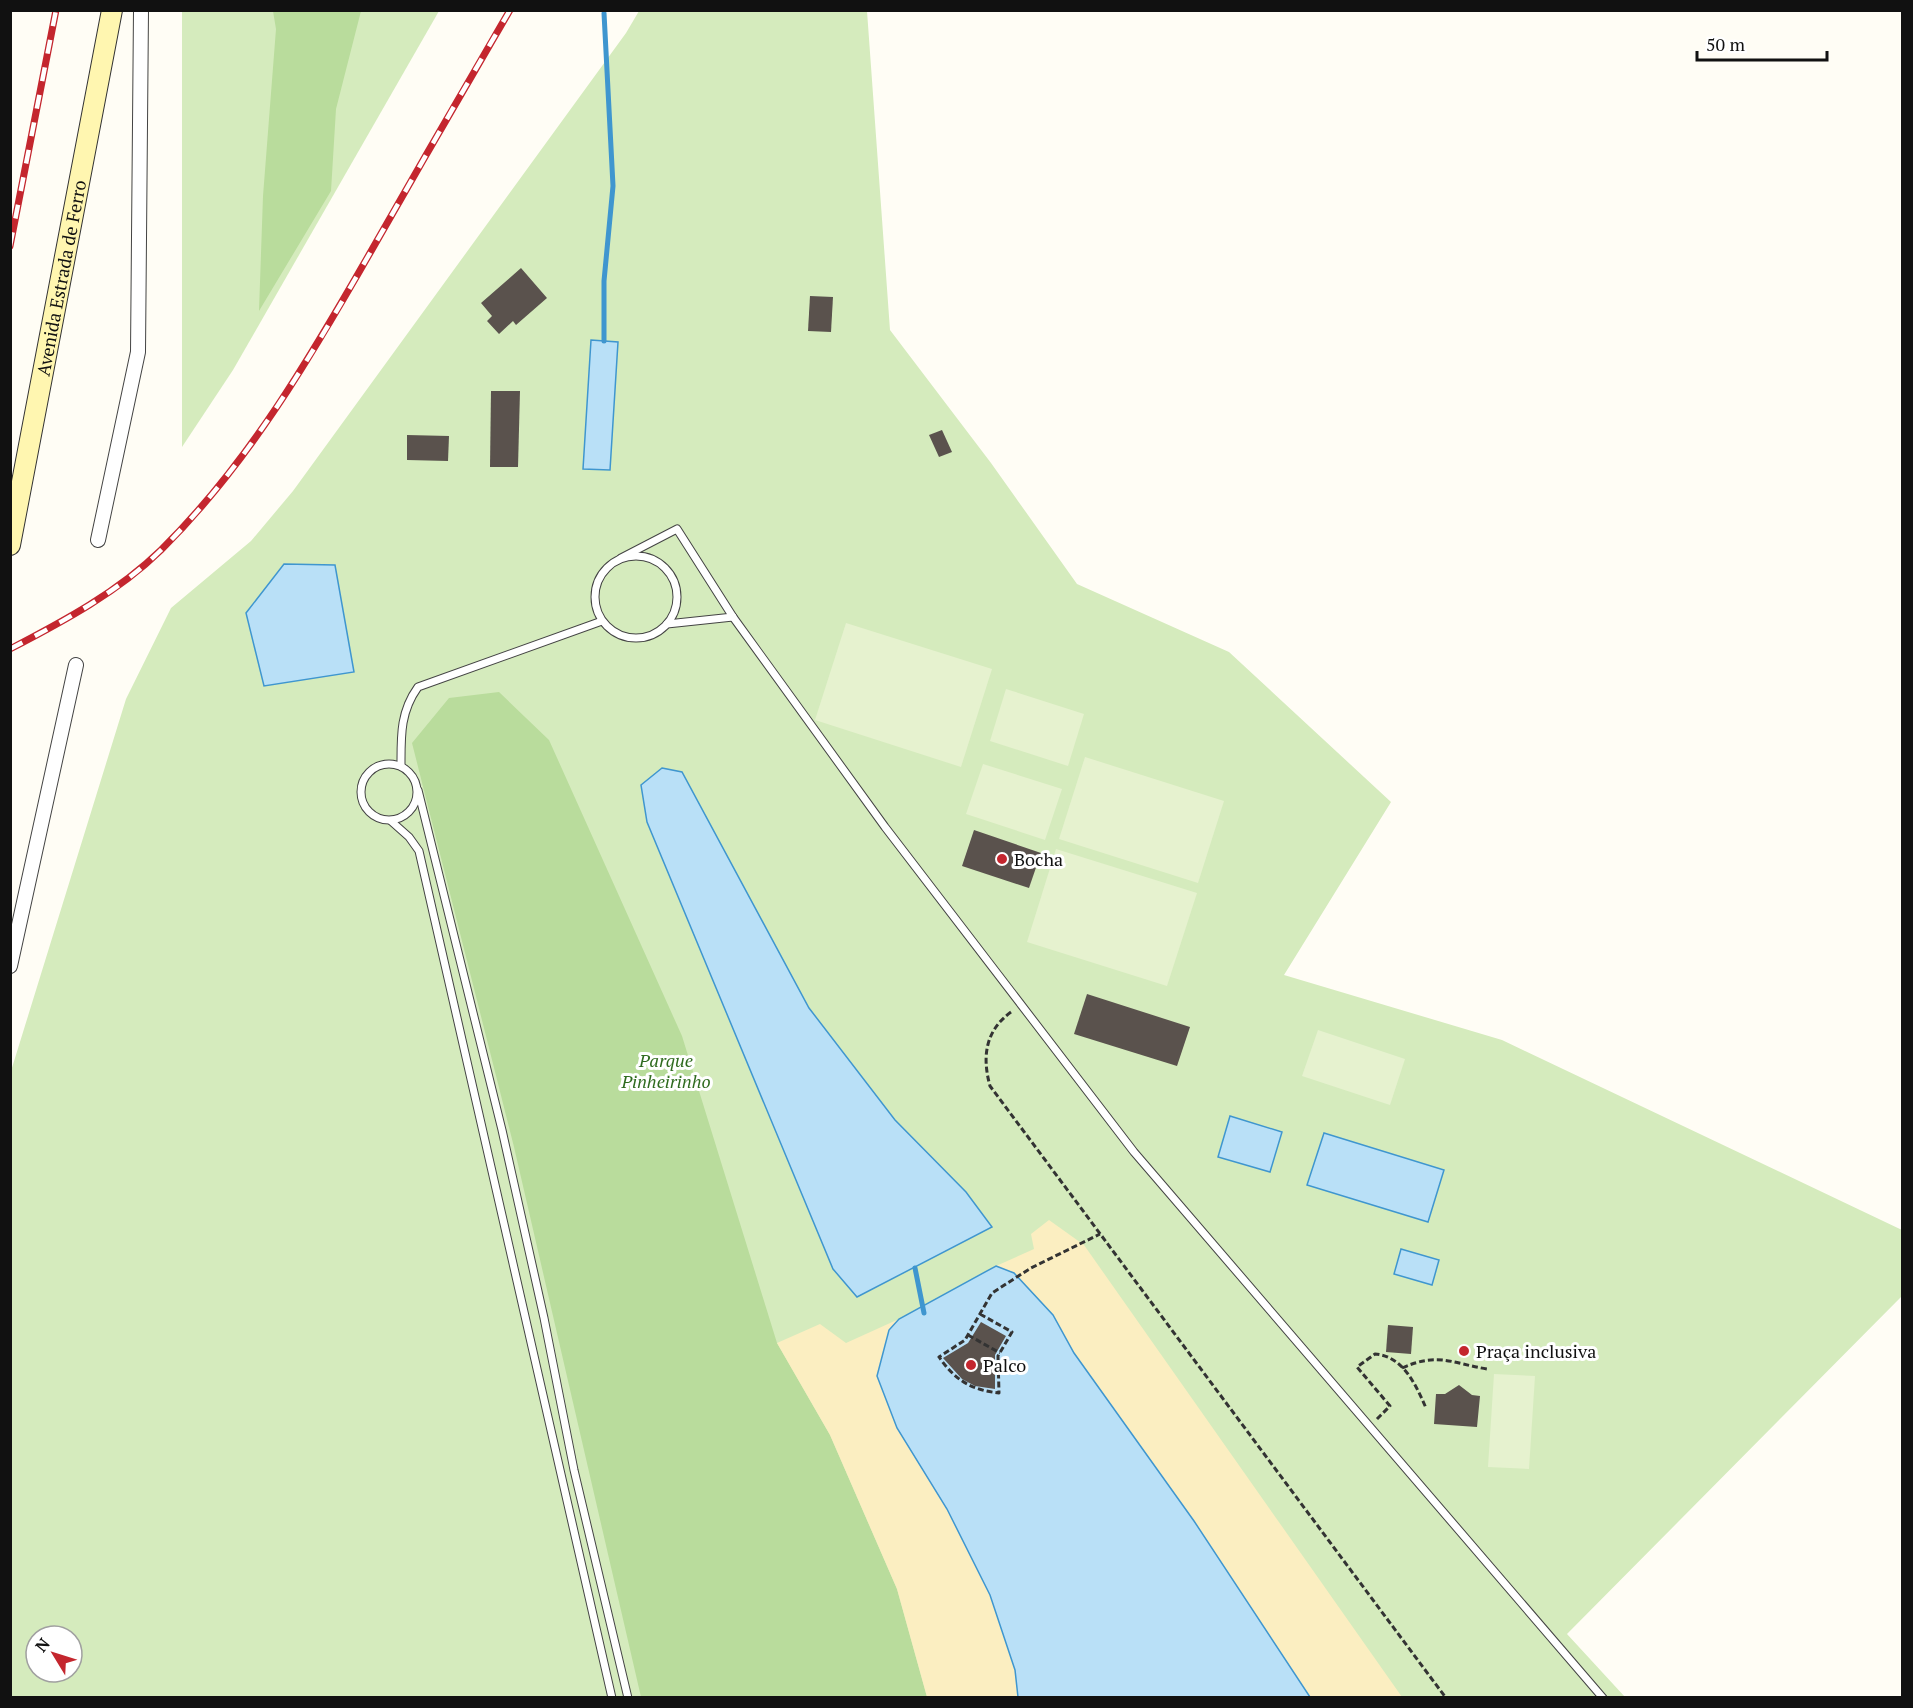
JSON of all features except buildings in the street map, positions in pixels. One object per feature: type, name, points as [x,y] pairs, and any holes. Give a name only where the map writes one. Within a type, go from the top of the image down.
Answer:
[{"type":"main road","name":"Avenida Estrada de Ferro","points":[[10,545],[112,10]]},
{"type":"street","points":[[98,540],[138,352],[141,10]]},
{"type":"street","points":[[10,966],[76,665]]},
{"type":"lane","points":[[621,558],[639,555],[657,561],[670,573],[677,590],[676,608],[667,624],[652,635],[634,638],[616,633],[602,621],[596,604],[597,585],[606,569],[621,558],[677,529],[733,617],[885,827],[1134,1152],[1603,1698]]},
{"type":"lane","points":[[667,624],[733,617]]},
{"type":"lane","points":[[401,766],[402,722],[409,699],[418,687],[602,621]]},
{"type":"lane","points":[[612,1698],[419,851],[409,837],[392,821],[377,818],[366,809],[360,795],[363,780],[373,769],[387,764],[401,766],[413,776],[418,790],[502,1130],[544,1318],[574,1470],[628,1698]]},
{"type":"lane","points":[[392,821],[405,816],[415,804],[418,790]]},
{"type":"path","points":[[1020,1006],[1000,1020],[986,1042],[985,1069],[990,1086],[1446,1698]]},
{"type":"path","points":[[980,1314],[1012,1332],[998,1356],[999,1393],[980,1391],[963,1383],[949,1372],[939,1358],[965,1340],[992,1293],[1031,1268],[1100,1234]]},
{"type":"path","points":[[968,1335],[1000,1353]]},
{"type":"path","points":[[1369,1426],[1390,1406],[1357,1367],[1375,1354],[1393,1360],[1410,1375],[1426,1408]]},
{"type":"path","points":[[1402,1368],[1422,1359],[1433,1358],[1487,1369]]},
{"type":"green space","points":[[182,11],[439,11],[233,370],[182,447]]},
{"type":"green space","points":[[273,11],[361,11],[336,109],[331,191],[259,311],[263,196],[276,29]]},
{"type":"green space","name":"Parque Pinheirinho","points":[[639,11],[867,11],[890,330],[991,463],[1077,584],[1229,652],[1391,802],[1284,975],[1502,1040],[1902,1230],[1902,1296],[1567,1634],[1625,1697],[11,1698],[11,1071],[126,699],[171,608],[251,541],[293,491],[626,33]]},
{"type":"green space","points":[[846,623],[992,669],[961,767],[815,720]]},
{"type":"green space","points":[[1006,689],[1084,714],[1068,766],[990,741]]},
{"type":"green space","points":[[499,692],[549,740],[682,1036],[777,1343],[830,1435],[897,1589],[927,1697],[641,1697],[514,1147],[412,743],[449,698]]},
{"type":"green space","points":[[1085,757],[1224,801],[1198,883],[1059,839]]},
{"type":"green space","points":[[983,764],[1062,789],[1045,840],[966,814]]},
{"type":"green space","points":[[1056,849],[1197,893],[1167,986],[1027,942]]},
{"type":"green space","points":[[1318,1030],[1405,1059],[1390,1105],[1302,1076]]},
{"type":"green space","points":[[1494,1374],[1535,1376],[1529,1469],[1488,1467]]},
{"type":"sand","points":[[1049,1220],[1084,1245],[1402,1697],[1310,1697],[1194,1521],[1074,1353],[1053,1315],[1014,1273],[996,1266],[1034,1249],[1031,1234]]},
{"type":"sand","points":[[899,1319],[889,1331],[897,1428],[947,1509],[990,1595],[1015,1670],[1018,1697],[927,1697],[897,1589],[830,1435],[777,1343],[820,1324],[846,1343]]},
{"type":"water","points":[[591,340],[618,342],[610,470],[583,469]]},
{"type":"water","points":[[284,564],[335,565],[354,672],[264,686],[246,613]]},
{"type":"water","points":[[662,768],[682,772],[809,1008],[895,1120],[966,1192],[992,1227],[857,1297],[833,1269],[647,822],[641,785]]},
{"type":"water","points":[[1230,1116],[1282,1132],[1270,1172],[1218,1157]]},
{"type":"water","points":[[1324,1133],[1444,1170],[1428,1222],[1307,1185]]},
{"type":"water","points":[[1401,1249],[1439,1260],[1432,1285],[1394,1274]]},
{"type":"water","points":[[996,1266],[1014,1273],[1053,1315],[1074,1353],[1194,1521],[1310,1697],[1018,1697],[1015,1670],[990,1595],[947,1509],[897,1428],[877,1376],[889,1330],[899,1319]]},
{"type":"waterway","points":[[604,13],[613,186],[604,281],[604,341]]},
{"type":"waterway","points":[[915,1268],[924,1313]]},
{"type":"railway","points":[[10,246],[56,10]]},
{"type":"railway","points":[[10,649],[70,616],[127,579],[161,550],[223,480],[278,405],[328,326],[510,10]]},
{"type":"place","name":"Bocha","points":[[1002,859]]},
{"type":"place","name":"Praça inclusiva","points":[[1464,1351]]},
{"type":"place","name":"Palco","points":[[971,1365]]}]
